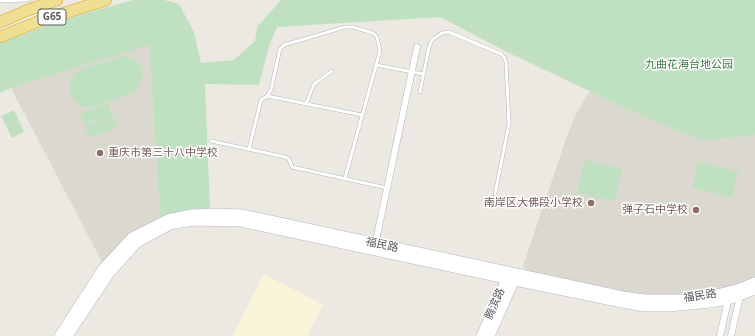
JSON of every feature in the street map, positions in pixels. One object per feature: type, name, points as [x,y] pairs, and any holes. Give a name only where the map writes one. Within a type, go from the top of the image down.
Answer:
[{"type":"highway","name":"G65","points":[[0,22],[57,0]]},
{"type":"highway","name":"G65","points":[[0,37],[42,20],[106,0]]},
{"type":"main road","name":"福民路","points":[[59,336],[104,268],[132,237],[168,219],[191,214],[242,214],[375,247],[622,303],[644,306],[690,306],[728,300],[755,290]]},
{"type":"main road","name":"福民路","points":[[68,336],[110,273],[137,243],[170,225],[192,221],[241,222],[375,247]]},
{"type":"main road","name":"福民路","points":[[512,277],[645,299],[688,299],[709,296],[740,288],[755,282]]},
{"type":"main road","name":"腾滨路","points":[[481,336],[512,277]]},
{"type":"main road","name":"腾滨路","points":[[490,336],[512,277]]},
{"type":"street","points":[[375,247],[417,47]]},
{"type":"street","points":[[731,336],[740,296]]},
{"type":"street","points":[[720,336],[728,300]]},
{"type":"lane","points":[[0,1],[16,2],[28,0]]},
{"type":"lane","points":[[249,149],[261,100],[267,96],[271,90],[280,49],[284,44],[345,27],[353,27],[374,33],[377,37],[380,51],[345,178]]},
{"type":"lane","points":[[420,92],[429,47],[432,40],[442,33],[449,32],[504,57],[506,62],[509,124],[495,194]]},
{"type":"lane","points":[[376,65],[423,74]]},
{"type":"lane","points":[[306,104],[314,84],[332,71]]},
{"type":"lane","points":[[267,96],[362,115]]},
{"type":"lane","points":[[211,141],[285,157],[289,159],[292,167],[387,188]]},
{"type":"shaded area","name":"重庆市第三十八中学校","points":[[149,44],[160,217],[130,234],[102,262],[11,88]]},
{"type":"shaded area","points":[[590,90],[651,120],[704,141],[755,135],[755,279],[740,286],[689,296],[644,296],[527,272],[523,266],[566,139],[574,118]]},
{"type":"shaded area","points":[[264,274],[323,305],[307,336],[232,336]]},
{"type":"green space","name":"九曲花海台地公园","points":[[133,0],[164,0],[179,4],[194,32],[201,63],[234,60],[255,41],[257,27],[281,0],[755,0],[755,135],[704,141],[651,120],[509,53],[440,17],[277,27],[269,46],[259,85],[205,84],[210,209],[190,210],[160,217],[149,45],[11,88],[0,93],[0,43],[65,19]]},
{"type":"green space","points":[[121,56],[133,58],[141,67],[143,79],[137,90],[130,94],[92,107],[83,107],[76,103],[71,96],[69,88],[75,73],[82,69]]},
{"type":"green space","points":[[108,103],[112,115],[84,124],[80,113]]},
{"type":"green space","points":[[14,110],[24,132],[12,138],[1,116]]},
{"type":"green space","points":[[113,116],[117,128],[89,138],[85,126]]},
{"type":"green space","points":[[584,160],[622,168],[615,201],[577,193]]},
{"type":"green space","points":[[698,162],[738,171],[732,197],[692,188]]},
{"type":"place","name":"重庆市第三十八中学校","points":[[100,153]]},
{"type":"place","name":"南岸区大佛段小学校","points":[[591,203]]},
{"type":"place","name":"弹子石中学校","points":[[696,210]]}]
